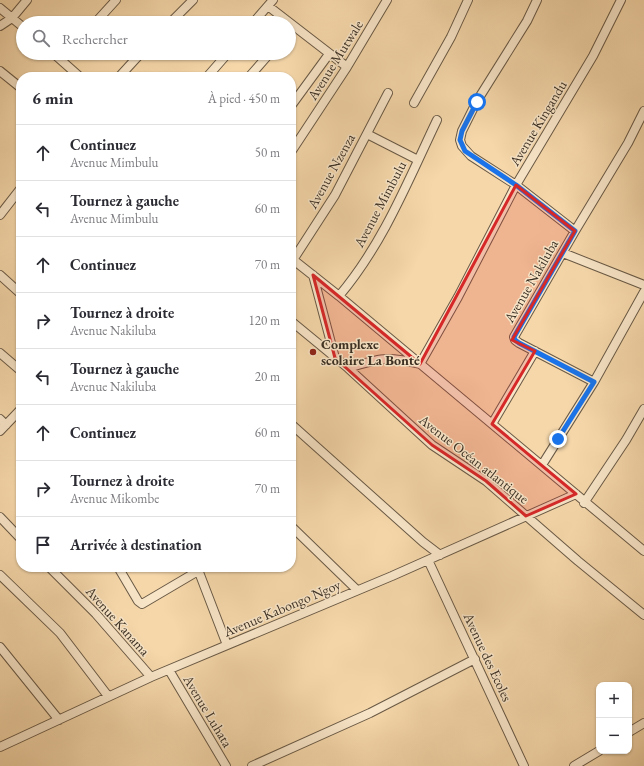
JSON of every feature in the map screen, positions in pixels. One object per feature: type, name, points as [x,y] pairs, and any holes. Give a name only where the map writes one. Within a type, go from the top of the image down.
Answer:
[{"type":"street","points":[[0,26],[12,18],[27,0]]},
{"type":"street","points":[[101,16],[116,0]]},
{"type":"street","points":[[177,16],[193,0]]},
{"type":"street","name":"Avenue Mutwale","points":[[296,144],[347,67],[387,0]]},
{"type":"street","points":[[414,103],[458,23],[468,0]]},
{"type":"street","points":[[537,0],[527,21],[477,102],[462,131],[460,140],[462,146],[471,156],[516,185],[575,231]]},
{"type":"street","name":"Avenue Kingandu","points":[[420,364],[458,298],[516,185],[593,56],[621,0]]},
{"type":"street","points":[[260,16],[271,3],[282,16]]},
{"type":"street","points":[[0,8],[16,21]]},
{"type":"street","points":[[296,31],[347,67]]},
{"type":"street","points":[[296,99],[329,54]]},
{"type":"street","points":[[60,60],[74,72]]},
{"type":"street","points":[[124,72],[135,60]]},
{"type":"street","points":[[211,72],[222,60]]},
{"type":"street","points":[[253,72],[264,60]]},
{"type":"street","points":[[0,71],[16,84]]},
{"type":"street","name":"Avenue Nzenza","points":[[296,253],[335,195],[388,93]]},
{"type":"street","name":"Avenue Nakiluba","points":[[534,351],[515,340],[514,337],[628,143],[644,111]]},
{"type":"street","name":"Avenue Mimbulu","points":[[339,296],[368,257],[388,223],[437,120]]},
{"type":"street","points":[[367,134],[418,160]]},
{"type":"street","points":[[0,215],[16,196]]},
{"type":"street","points":[[563,253],[644,285]]},
{"type":"street","points":[[296,262],[339,296],[644,551]]},
{"type":"street","points":[[0,275],[16,289]]},
{"type":"street","points":[[313,275],[335,358]]},
{"type":"street","points":[[542,465],[594,382],[644,292]]},
{"type":"street","name":"Avenue Océan atlantique","points":[[296,324],[348,368],[432,445],[486,481],[578,562],[644,615]]},
{"type":"street","points":[[492,424],[534,351],[594,382]]},
{"type":"street","points":[[0,353],[16,367]]},
{"type":"street","points":[[348,368],[379,359],[397,359],[420,364]]},
{"type":"street","points":[[584,502],[626,440],[644,409]]},
{"type":"street","points":[[0,431],[16,414]]},
{"type":"street","points":[[0,418],[6,425]]},
{"type":"street","points":[[296,428],[423,542],[440,555]]},
{"type":"street","name":"Avenue Kabongo Ngoy","points":[[0,747],[151,677],[440,555],[576,494]]},
{"type":"street","points":[[0,517],[16,534]]},
{"type":"street","points":[[296,531],[357,590]]},
{"type":"street","name":"Avenue des Ecoles","points":[[428,560],[524,766]]},
{"type":"street","name":"Avenue Kanama","points":[[54,572],[96,614],[151,677]]},
{"type":"street","points":[[121,572],[142,604],[192,572]]},
{"type":"street","points":[[198,572],[227,645]]},
{"type":"street","points":[[0,575],[60,633],[108,696]]},
{"type":"street","points":[[0,647],[59,720]]},
{"type":"street","points":[[252,766],[370,713],[475,659]]},
{"type":"street","name":"Avenue Luhata","points":[[169,670],[226,766]]},
{"type":"street","points":[[632,730],[644,723]]},
{"type":"street","points":[[574,766],[596,753]]},
{"type":"highlighted area","points":[[516,185],[575,231],[512,340],[535,351],[492,424],[576,494],[526,516],[486,481],[432,445],[335,358],[313,275],[420,364]]},
{"type":"place","name":"Complexe scolaire La Bonté","points":[[313,352]]},
{"type":"route","points":[[477,102],[462,131],[460,140],[465,151],[516,185],[575,231],[514,337],[519,343],[594,382],[558,439]]}]
